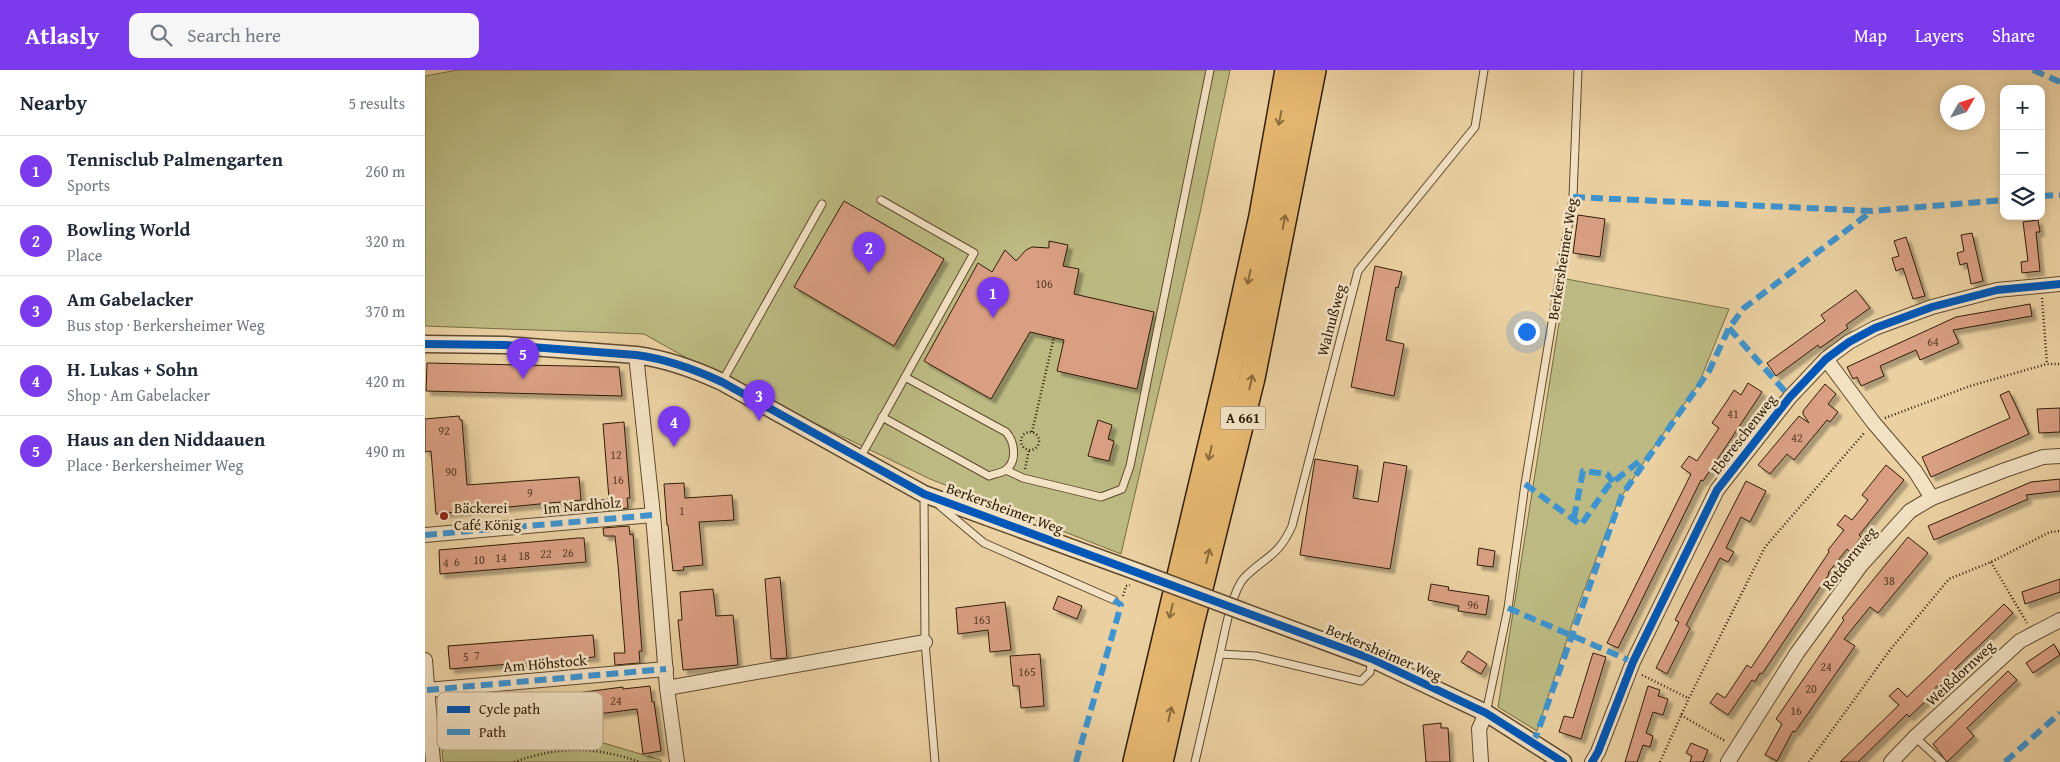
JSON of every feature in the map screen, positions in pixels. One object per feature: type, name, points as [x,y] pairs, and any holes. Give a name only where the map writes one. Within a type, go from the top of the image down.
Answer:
[{"type":"highway","name":"A 661","points":[[1136,762],[1228,372],[1262,216],[1289,70]]},
{"type":"highway","name":"A 661","points":[[1160,762],[1191,624],[1252,378],[1285,220],[1313,70]]},
{"type":"street","name":"Ebereschenweg","points":[[1592,762],[1664,598],[1717,490],[1789,397],[1826,359],[1849,342],[1875,328],[1932,307],[1997,290],[2060,284]]},
{"type":"street","name":"Berkersheimer Weg","points":[[425,344],[505,345],[636,355],[655,357],[689,367],[722,382],[924,494],[1136,577],[1242,611],[1372,659],[1486,713],[1563,762]]},
{"type":"street","points":[[636,355],[653,515],[667,688],[677,762]]},
{"type":"street","points":[[1826,359],[1873,422],[1915,471],[1932,498]]},
{"type":"street","name":"Rotdornweg","points":[[1728,762],[1797,653],[1861,565],[1910,511],[1932,498],[2043,457],[2060,456]]},
{"type":"street","name":"Im Nardholz","points":[[425,535],[653,515]]},
{"type":"street","name":"Weißdornweg","points":[[1891,762],[1915,737],[2021,641],[2060,620]]},
{"type":"street","points":[[667,688],[925,642]]},
{"type":"street","points":[[425,660],[433,762]]},
{"type":"street","name":"Am Höhstock","points":[[427,690],[666,669]]},
{"type":"street","points":[[1481,762],[1479,729],[1486,713]]},
{"type":"lane","points":[[1006,470],[1023,478],[1101,497],[1122,489],[1129,466],[1210,70]]},
{"type":"lane","name":"Walnußweg","points":[[1220,654],[1225,630],[1237,592],[1245,577],[1283,545],[1291,526],[1358,270],[1475,127],[1484,70]]},
{"type":"lane","name":"Berkersheimer Weg","points":[[1486,713],[1508,608],[1525,484],[1573,197],[1578,70]]},
{"type":"lane","points":[[860,458],[974,253],[881,200]]},
{"type":"lane","points":[[722,382],[822,204]]},
{"type":"lane","points":[[882,417],[989,476],[1006,470],[1015,454],[1006,432],[905,376]]},
{"type":"lane","points":[[924,494],[984,543],[1113,600]]},
{"type":"lane","points":[[924,494],[925,642],[935,762]]},
{"type":"lane","points":[[1195,762],[1220,654],[1256,656],[1361,681],[1370,672],[1372,659]]},
{"type":"lane","points":[[1915,737],[1942,762]]},
{"type":"path","points":[[2041,286],[2047,364]]},
{"type":"path","points":[[1032,432],[1054,338]]},
{"type":"path","points":[[1660,762],[1689,698],[1765,546],[1873,422],[1970,386],[2047,364],[2060,364]]},
{"type":"path","points":[[1032,432],[1037,435],[1039,444],[1036,448],[1029,450],[1023,447],[1021,440],[1024,434],[1032,432]]},
{"type":"path","points":[[1023,478],[1029,450]]},
{"type":"path","points":[[1810,762],[1884,658],[1949,579],[1991,562],[2050,532],[2060,531]]},
{"type":"path","points":[[1991,562],[2033,634]]},
{"type":"path","points":[[1123,598],[1126,586],[1136,577]]},
{"type":"path","points":[[1631,670],[1689,698]]},
{"type":"path","points":[[1681,715],[1737,748]]},
{"type":"path","points":[[514,762],[554,750]]},
{"type":"path","points":[[597,750],[640,762]]},
{"type":"shaded area","points":[[458,70],[1230,70],[1200,213],[1121,554],[930,479],[726,380],[644,334],[425,326],[425,76]]},
{"type":"shaded area","points":[[1566,279],[1729,309],[1699,383],[1618,502],[1578,606],[1537,731],[1498,707]]},
{"type":"shaded area","points":[[603,743],[661,760],[661,762],[443,762],[442,750],[603,750]]},
{"type":"building","points":[[844,201],[944,259],[894,346],[794,287]]},
{"type":"building","points":[[1578,215],[1605,219],[1600,257],[1573,253]]},
{"type":"building","points":[[2038,220],[2040,232],[2036,232],[2040,271],[2022,273],[2021,262],[2028,261],[2023,222]]},
{"type":"building","points":[[1972,233],[1983,281],[1971,284],[1967,263],[1960,265],[1957,253],[1964,251],[1961,235]]},
{"type":"building","points":[[1906,237],[1925,296],[1913,299],[1903,268],[1896,271],[1892,258],[1899,256],[1894,241]]},
{"type":"building","points":[[1049,241],[1068,245],[1063,266],[1079,269],[1074,294],[1154,312],[1137,389],[1057,371],[1064,340],[1030,332],[991,399],[924,361],[978,263],[992,272],[1005,250],[1016,261],[1026,250],[1032,247],[1049,248]]},
{"type":"building","points":[[1375,266],[1402,272],[1398,288],[1396,287],[1386,340],[1404,344],[1394,396],[1351,387]]},
{"type":"building","points":[[1856,290],[1870,308],[1846,325],[1848,328],[1820,348],[1818,345],[1776,376],[1767,363],[1825,321],[1821,315]]},
{"type":"building","points":[[2030,304],[2032,316],[1953,330],[1959,343],[1920,360],[1916,350],[1880,366],[1884,376],[1861,386],[1857,377],[1853,379],[1847,367],[1956,317]]},
{"type":"building","points":[[427,363],[619,367],[622,396],[426,391]]},
{"type":"building","points":[[1748,383],[1762,392],[1703,481],[1701,480],[1618,648],[1607,643],[1691,474],[1681,467],[1689,456],[1697,461],[1719,428],[1712,423],[1734,390],[1741,395]]},
{"type":"building","points":[[1825,384],[1836,394],[1828,404],[1838,412],[1830,422],[1827,420],[1794,460],[1787,454],[1770,474],[1758,465],[1799,416],[1809,423],[1803,411]]},
{"type":"building","points":[[2009,391],[2029,434],[1931,477],[1922,457],[2010,418],[2000,395]]},
{"type":"building","points":[[2060,408],[2060,432],[2039,433],[2037,409]]},
{"type":"building","points":[[459,416],[460,420],[462,420],[467,485],[579,477],[581,500],[436,514],[431,451],[425,452],[425,419]]},
{"type":"building","points":[[1098,420],[1112,425],[1108,439],[1114,441],[1109,461],[1088,456]]},
{"type":"building","points":[[624,422],[630,498],[627,498],[628,508],[602,511],[601,500],[609,499],[603,424]]},
{"type":"building","points":[[1315,459],[1358,466],[1353,498],[1378,502],[1384,462],[1407,466],[1390,569],[1300,555]]},
{"type":"building","points":[[1886,465],[1904,480],[1859,535],[1861,537],[1850,552],[1847,549],[1828,573],[1762,674],[1760,673],[1755,682],[1752,680],[1728,715],[1710,703],[1717,693],[1725,698],[1747,665],[1751,668],[1829,552],[1828,550],[1844,530],[1837,525],[1845,515],[1852,520],[1868,500],[1862,495]]},
{"type":"building","points":[[2060,479],[2060,491],[2026,495],[2028,499],[1934,540],[1928,526],[2031,482]]},
{"type":"building","points":[[1746,481],[1766,491],[1750,522],[1741,517],[1726,548],[1734,552],[1728,562],[1720,558],[1686,625],[1690,628],[1667,674],[1656,668],[1679,622],[1675,620]]},
{"type":"building","points":[[684,483],[685,498],[732,495],[734,520],[699,522],[703,565],[683,567],[684,570],[673,571],[664,484]]},
{"type":"building","points":[[629,526],[630,535],[633,534],[642,651],[639,651],[640,663],[615,665],[614,653],[625,653],[618,565],[615,536],[604,536],[603,528]]},
{"type":"building","points":[[1908,537],[1928,553],[1878,613],[1870,607],[1844,639],[1855,646],[1795,732],[1793,731],[1777,761],[1765,755],[1782,724],[1776,719],[1844,620],[1842,618]]},
{"type":"building","points":[[584,538],[586,562],[440,574],[439,550]]},
{"type":"building","points":[[1479,548],[1495,551],[1493,567],[1477,565]]},
{"type":"building","points":[[780,577],[787,658],[771,659],[765,579]]},
{"type":"building","points":[[2060,579],[2060,592],[2025,604],[2022,592]]},
{"type":"building","points":[[1431,584],[1449,587],[1448,590],[1489,596],[1486,615],[1458,611],[1459,606],[1428,600]]},
{"type":"building","points":[[713,589],[716,616],[733,615],[738,665],[683,670],[678,620],[682,620],[680,592]]},
{"type":"building","points":[[1058,596],[1082,606],[1077,619],[1053,609]]},
{"type":"building","points":[[1005,602],[1011,650],[990,652],[988,630],[958,634],[956,608]]},
{"type":"building","points":[[2004,604],[2013,613],[1926,697],[1928,699],[1909,717],[1907,714],[1858,762],[1840,762],[1899,705],[1889,696],[1898,688],[1907,697]]},
{"type":"building","points":[[593,635],[595,657],[450,669],[448,646]]},
{"type":"building","points":[[2054,644],[2060,655],[2033,673],[2026,663]]},
{"type":"building","points":[[1468,651],[1487,664],[1481,674],[1461,662]]},
{"type":"building","points":[[1593,653],[1606,657],[1581,739],[1559,732],[1564,716],[1573,718]]},
{"type":"building","points":[[1040,654],[1044,706],[1021,708],[1019,686],[1013,686],[1010,656]]},
{"type":"building","points":[[2008,671],[2017,680],[1967,728],[1974,736],[1947,762],[1933,744]]},
{"type":"building","points":[[650,686],[661,751],[643,754],[637,709],[603,713],[603,692],[584,692],[623,687],[623,689]]},
{"type":"building","points":[[1648,686],[1660,690],[1658,696],[1668,699],[1663,715],[1653,712],[1646,733],[1653,736],[1650,747],[1643,745],[1637,762],[1625,762]]},
{"type":"building","points":[[1441,723],[1441,728],[1448,728],[1450,762],[1426,762],[1423,725]]},
{"type":"building","points":[[1691,743],[1708,750],[1703,762],[1690,762],[1692,756],[1686,753]]},
{"type":"marked path","points":[[2033,70],[2060,82]]},
{"type":"marked path","points":[[2045,196],[2060,195]]},
{"type":"marked path","points":[[1573,197],[1872,211],[2000,200]]},
{"type":"marked path","points":[[1532,743],[1537,734],[1622,495],[1709,371],[1729,328],[1744,308],[1872,211]]},
{"type":"marked path","points":[[1729,328],[1790,397]]},
{"type":"marked path","points":[[1525,484],[1581,525],[1608,486],[1642,459]]},
{"type":"marked path","points":[[1574,518],[1583,471],[1607,474],[1613,482]]},
{"type":"marked path","points":[[425,535],[653,515]]},
{"type":"marked path","points":[[1076,762],[1121,605],[1114,600]]},
{"type":"marked path","points":[[1508,608],[1633,662]]},
{"type":"marked path","points":[[427,690],[666,669]]},
{"type":"marked path","points":[[2005,762],[2060,713]]},
{"type":"cycle path","points":[[1592,762],[1598,752],[1633,662],[1717,490],[1790,397],[1826,359],[1849,342],[1875,328],[1932,307],[1997,290],[2060,284]]},
{"type":"cycle path","points":[[425,344],[505,345],[636,355],[659,359],[691,369],[722,382],[924,494],[1372,659],[1486,713],[1563,762]]},
{"type":"place","name":"Bowling World","points":[[869,273]]},
{"type":"place","name":"Tennisclub Palmengarten","points":[[993,318]]},
{"type":"place","name":"Haus an den Niddaauen","points":[[523,379]]},
{"type":"place","name":"Am Gabelacker","points":[[759,421]]},
{"type":"place","name":"H. Lukas + Sohn","points":[[674,447]]},
{"type":"place","name":"Bäckerei Café König","points":[[444,516]]}]
